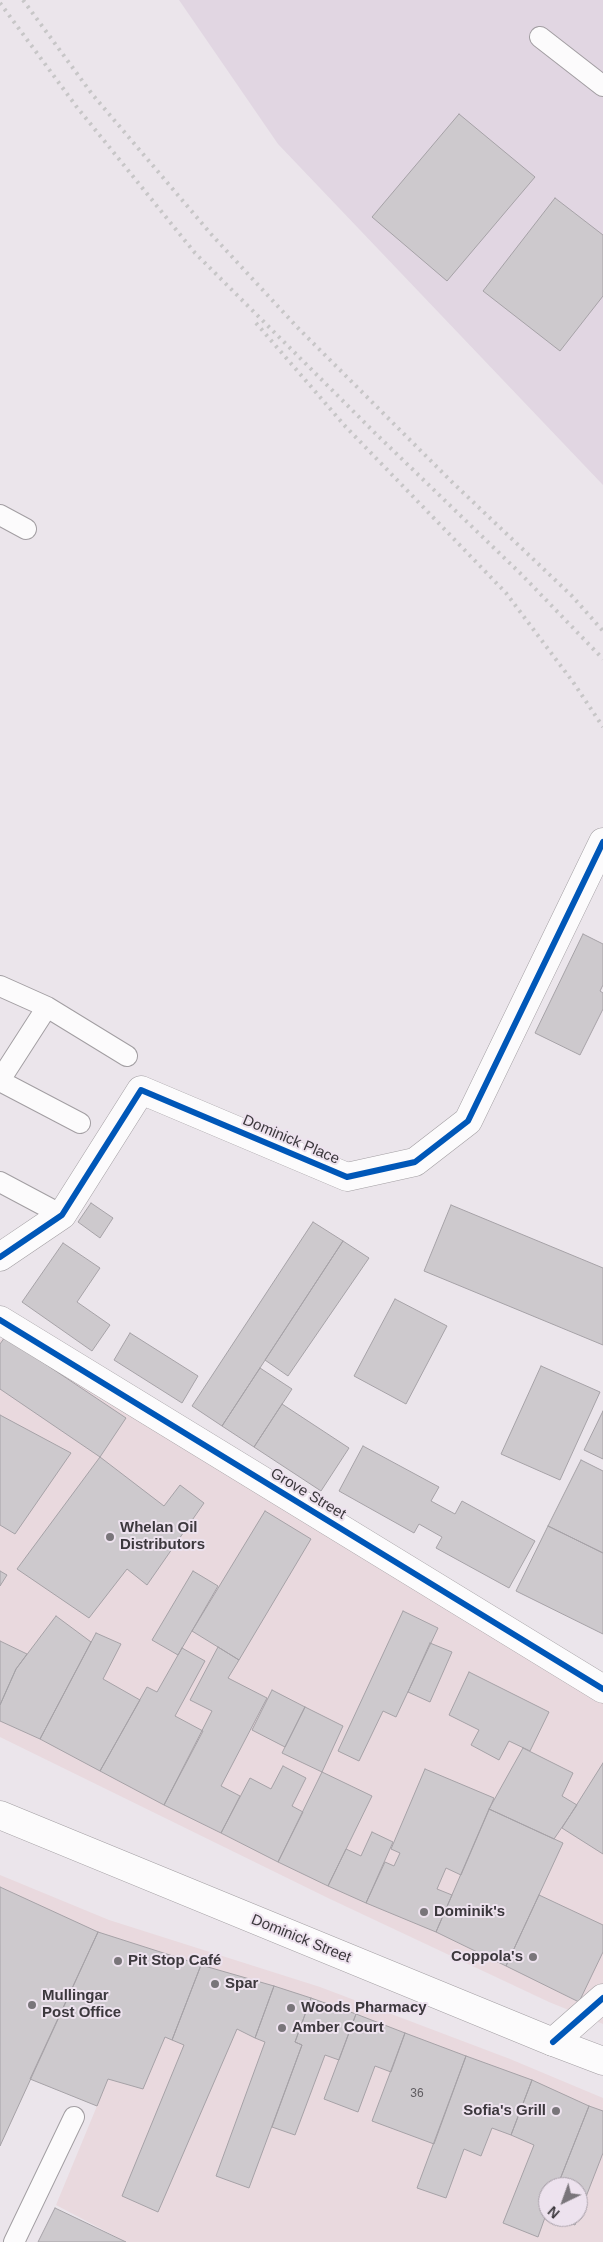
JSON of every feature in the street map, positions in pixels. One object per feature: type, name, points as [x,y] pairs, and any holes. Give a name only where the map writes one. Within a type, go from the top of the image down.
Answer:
[{"type":"street","name":"Dominick Place","points":[[0,1257],[62,1215],[141,1090],[347,1177],[415,1162],[468,1121],[600,847]]},
{"type":"street","name":"Grove Street","points":[[0,1320],[603,1689]]},
{"type":"street","name":"Dominick Street","points":[[0,1815],[552,2042],[603,2061]]},
{"type":"street","points":[[552,2042],[603,1998]]},
{"type":"lane","points":[[540,37],[603,86]]},
{"type":"lane","points":[[0,515],[26,529]]},
{"type":"lane","points":[[0,986],[47,1007],[127,1056]]},
{"type":"lane","points":[[47,1007],[0,1081],[80,1123]]},
{"type":"lane","points":[[0,1182],[62,1215]]},
{"type":"lane","points":[[14,2242],[74,2117]]},
{"type":"shaded area","points":[[179,0],[603,0],[603,485],[278,144]]},
{"type":"shaded area","points":[[5,1337],[603,1699],[603,2024],[549,2002],[328,1898],[0,1737],[0,1340]]},
{"type":"shaded area","points":[[0,1875],[109,1920],[320,1987],[510,2059],[603,2098],[603,2242],[126,2242],[56,2205],[97,2106],[31,2079],[0,2146]]},
{"type":"building","points":[[459,114],[535,177],[447,281],[372,217]]},
{"type":"building","points":[[555,198],[603,235],[603,296],[560,351],[483,291]]},
{"type":"building","points":[[583,934],[603,944],[603,985],[600,991],[603,993],[603,1009],[580,1055],[535,1033]]},
{"type":"building","points":[[91,1203],[113,1218],[100,1238],[78,1222]]},
{"type":"building","points":[[451,1205],[603,1268],[603,1345],[424,1271]]},
{"type":"building","points":[[313,1222],[343,1241],[222,1426],[192,1406]]},
{"type":"building","points":[[343,1241],[369,1258],[288,1376],[265,1360]]},
{"type":"building","points":[[63,1243],[100,1268],[77,1302],[110,1325],[92,1351],[22,1302]]},
{"type":"building","points":[[395,1299],[447,1326],[406,1404],[354,1376]]},
{"type":"building","points":[[130,1333],[198,1376],[182,1403],[114,1360]]},
{"type":"building","points":[[5,1337],[126,1418],[100,1457],[0,1389],[0,1344]]},
{"type":"building","points":[[541,1366],[600,1392],[560,1480],[501,1454]]},
{"type":"building","points":[[260,1368],[292,1389],[254,1447],[222,1426]]},
{"type":"building","points":[[282,1404],[349,1448],[321,1491],[254,1447]]},
{"type":"building","points":[[603,1411],[603,1459],[584,1450]]},
{"type":"building","points":[[0,1415],[71,1453],[15,1534],[0,1525]]},
{"type":"building","points":[[363,1446],[439,1487],[431,1501],[455,1514],[462,1501],[535,1541],[509,1588],[436,1548],[442,1537],[419,1524],[414,1533],[339,1491]]},
{"type":"building","name":"Whelan Oil Distributors","points":[[100,1457],[164,1506],[180,1485],[204,1503],[147,1585],[127,1569],[89,1618],[17,1569]]},
{"type":"building","points":[[581,1460],[603,1471],[603,1553],[548,1526]]},
{"type":"building","points":[[265,1511],[311,1539],[239,1660],[192,1631]]},
{"type":"building","points":[[548,1526],[603,1553],[603,1634],[516,1591]]},
{"type":"building","points":[[0,1571],[7,1575],[0,1586]]},
{"type":"building","points":[[193,1571],[218,1586],[178,1655],[152,1640]]},
{"type":"building","points":[[403,1611],[438,1628],[396,1717],[383,1711],[359,1761],[338,1751]]},
{"type":"building","points":[[56,1616],[91,1642],[40,1739],[0,1721],[0,1705],[16,1669]]},
{"type":"building","points":[[96,1633],[121,1644],[103,1679],[140,1700],[100,1771],[40,1739]]},
{"type":"building","points":[[0,1641],[27,1654],[16,1669],[0,1705]]},
{"type":"building","points":[[430,1643],[452,1652],[430,1702],[408,1692]]},
{"type":"building","points":[[218,1647],[239,1660],[228,1678],[267,1698],[221,1786],[240,1796],[221,1833],[164,1805],[212,1711],[190,1700]]},
{"type":"building","points":[[182,1648],[205,1661],[175,1716],[203,1731],[164,1805],[100,1771],[147,1687],[157,1692]]},
{"type":"building","points":[[469,1672],[549,1712],[530,1751],[509,1741],[499,1760],[471,1745],[479,1730],[449,1715]]},
{"type":"building","points":[[272,1690],[305,1707],[285,1747],[252,1730]]},
{"type":"building","points":[[305,1707],[343,1726],[322,1772],[282,1753]]},
{"type":"building","points":[[523,1748],[573,1773],[562,1796],[577,1805],[554,1839],[489,1809]]},
{"type":"building","points":[[603,1763],[603,1854],[562,1828]]},
{"type":"building","points":[[283,1766],[306,1778],[292,1806],[303,1812],[278,1862],[221,1833],[250,1778],[271,1789]]},
{"type":"building","points":[[425,1769],[494,1798],[461,1875],[446,1868],[437,1889],[452,1895],[436,1932],[366,1903],[385,1862],[394,1866],[400,1853],[391,1849]]},
{"type":"building","points":[[322,1772],[372,1796],[328,1886],[278,1862]]},
{"type":"building","points":[[489,1809],[563,1843],[506,1966],[436,1932]]},
{"type":"building","points":[[372,1832],[393,1842],[366,1903],[328,1886],[346,1849],[361,1856]]},
{"type":"building","name":"Mullingar Post Office","points":[[0,1887],[98,1932],[0,2146]]},
{"type":"building","points":[[539,1895],[603,1925],[603,1952],[579,2002],[506,1966]]},
{"type":"building","points":[[98,1932],[201,1965],[172,2040],[165,2037],[143,2089],[108,2079],[97,2106],[30,2079]]},
{"type":"building","points":[[201,1965],[274,1986],[255,2038],[237,2029],[158,2212],[122,2196],[184,2045],[172,2040]]},
{"type":"building","points":[[274,1986],[311,1998],[295,2042],[302,2045],[249,2188],[216,2176],[265,2042],[255,2038]]},
{"type":"building","points":[[311,1998],[356,2014],[339,2060],[325,2055],[295,2135],[272,2127],[302,2045],[295,2042]]},
{"type":"building","points":[[356,2014],[405,2033],[391,2072],[375,2066],[358,2112],[324,2099]]},
{"type":"building","points":[[405,2033],[466,2056],[434,2144],[372,2121]]},
{"type":"building","points":[[466,2056],[532,2080],[511,2135],[492,2128],[481,2156],[464,2149],[446,2198],[417,2188]]},
{"type":"building","points":[[532,2080],[589,2106],[561,2177],[538,2177],[538,2227],[542,2227],[538,2237],[503,2223],[534,2145],[511,2135]]},
{"type":"building","points":[[589,2106],[603,2111],[603,2153],[588,2192],[588,2177],[561,2177]]},
{"type":"building","points":[[55,2208],[126,2242],[38,2242]]},
{"type":"railway","points":[[23,0],[92,94],[211,234],[298,328],[452,482],[572,596],[603,631]]},
{"type":"railway","points":[[0,3],[76,106],[195,253],[376,434],[522,575],[603,659]]},
{"type":"railway","points":[[256,323],[345,426],[506,593],[573,682],[603,727]]},
{"type":"cycle path","points":[[0,1257],[62,1215],[141,1090],[347,1177],[415,1162],[468,1121],[603,842]]},
{"type":"cycle path","points":[[0,1320],[603,1689]]},
{"type":"cycle path","points":[[553,2042],[603,1998]]},
{"type":"place","name":"Whelan Oil Distributors","points":[[110,1537]]},
{"type":"place","name":"Dominik's","points":[[424,1912]]},
{"type":"place","name":"Coppola's","points":[[533,1957]]},
{"type":"place","name":"Pit Stop Café","points":[[118,1961]]},
{"type":"place","name":"Spar","points":[[215,1984]]},
{"type":"place","name":"Mullingar Post Office","points":[[32,2005]]},
{"type":"place","name":"Woods Pharmacy","points":[[291,2008]]},
{"type":"place","name":"Amber Court","points":[[282,2028]]},
{"type":"place","name":"Sofia's Grill","points":[[556,2111]]}]
